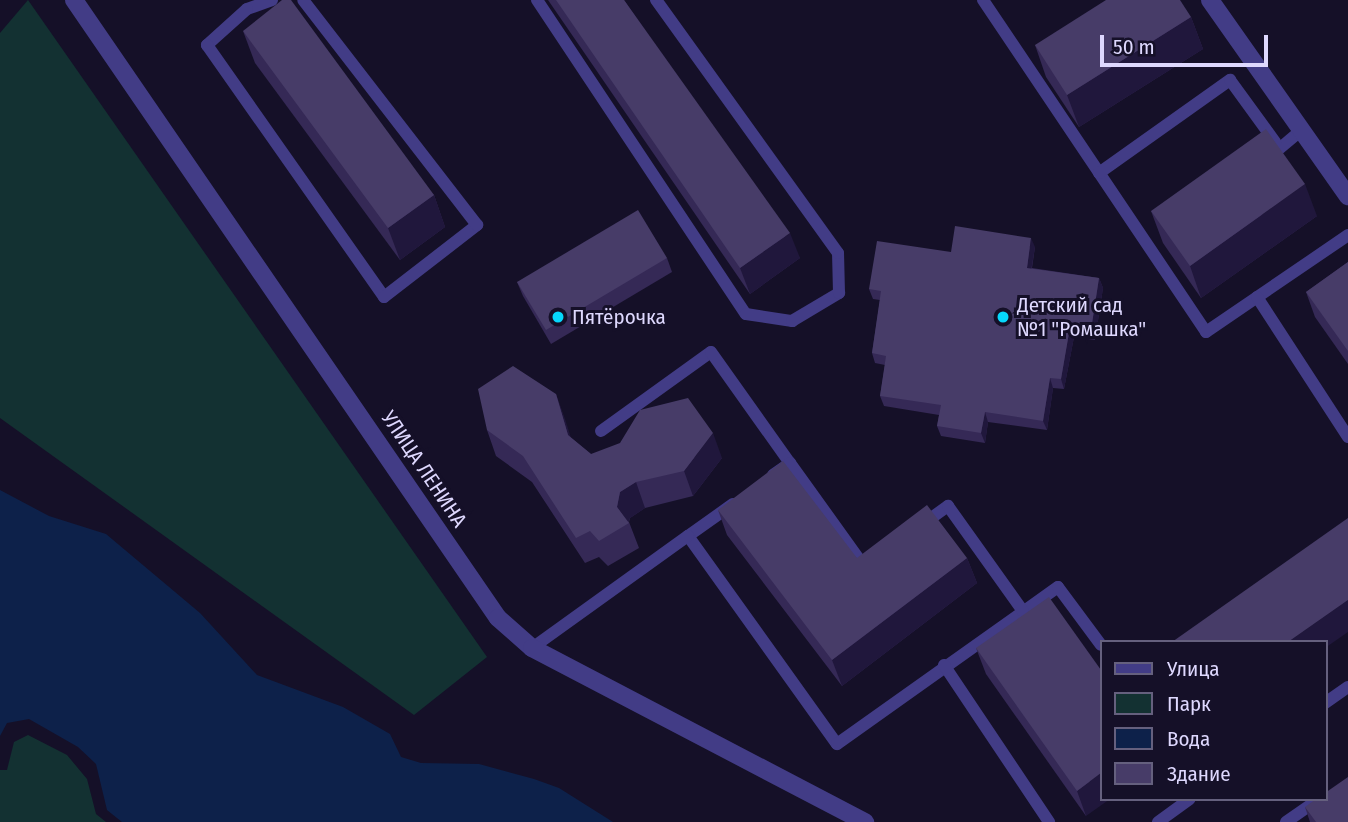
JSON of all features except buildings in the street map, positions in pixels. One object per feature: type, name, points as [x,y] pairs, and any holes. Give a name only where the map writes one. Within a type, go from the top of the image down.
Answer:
[{"type":"street","name":"УЛИЦА ЛЕНИНА","points":[[74,0],[498,618],[532,648],[865,822]]},
{"type":"street","points":[[1210,0],[1348,196]]},
{"type":"lane","points":[[272,0],[244,4],[207,45],[384,298],[477,225],[303,0]]},
{"type":"lane","points":[[537,0],[746,314],[792,321],[839,293],[838,253],[656,0]]},
{"type":"lane","points":[[987,1],[1033,63],[1099,173],[1206,332],[1348,235]]},
{"type":"lane","points":[[1099,173],[1230,80],[1279,149]]},
{"type":"lane","points":[[1268,157],[1302,130]]},
{"type":"lane","points":[[1147,244],[1158,236]]},
{"type":"lane","points":[[1257,298],[1348,437]]},
{"type":"lane","points":[[601,431],[711,352],[864,566],[885,551]]},
{"type":"lane","points":[[756,487],[790,463]]},
{"type":"lane","points":[[532,648],[745,495]]},
{"type":"lane","points":[[906,536],[948,506],[1023,611]]},
{"type":"lane","points":[[688,536],[836,744],[944,665],[1058,587],[1100,644]]},
{"type":"lane","points":[[944,665],[1049,822]]},
{"type":"lane","points":[[1327,702],[1348,687]]},
{"type":"lane","points":[[1327,794],[1337,787]]},
{"type":"lane","points":[[1158,822],[1187,801]]},
{"type":"lane","points":[[1286,822],[1316,801]]},
{"type":"green space","points":[[28,0],[487,657],[414,715],[0,418],[0,33]]},
{"type":"green space","points":[[28,735],[67,755],[87,779],[96,814],[106,822],[0,822],[0,770],[7,770],[14,742]]},
{"type":"water","points":[[0,490],[49,516],[106,534],[200,613],[257,675],[343,707],[390,734],[401,757],[421,763],[479,764],[534,779],[559,788],[613,822],[122,822],[107,810],[96,764],[78,747],[29,719],[7,723],[0,736]]},
{"type":"place","name":"Пятёрочка","points":[[558,317]]},
{"type":"place","name":"Детский сад №1 \"Ромашка\"","points":[[1003,317]]}]
